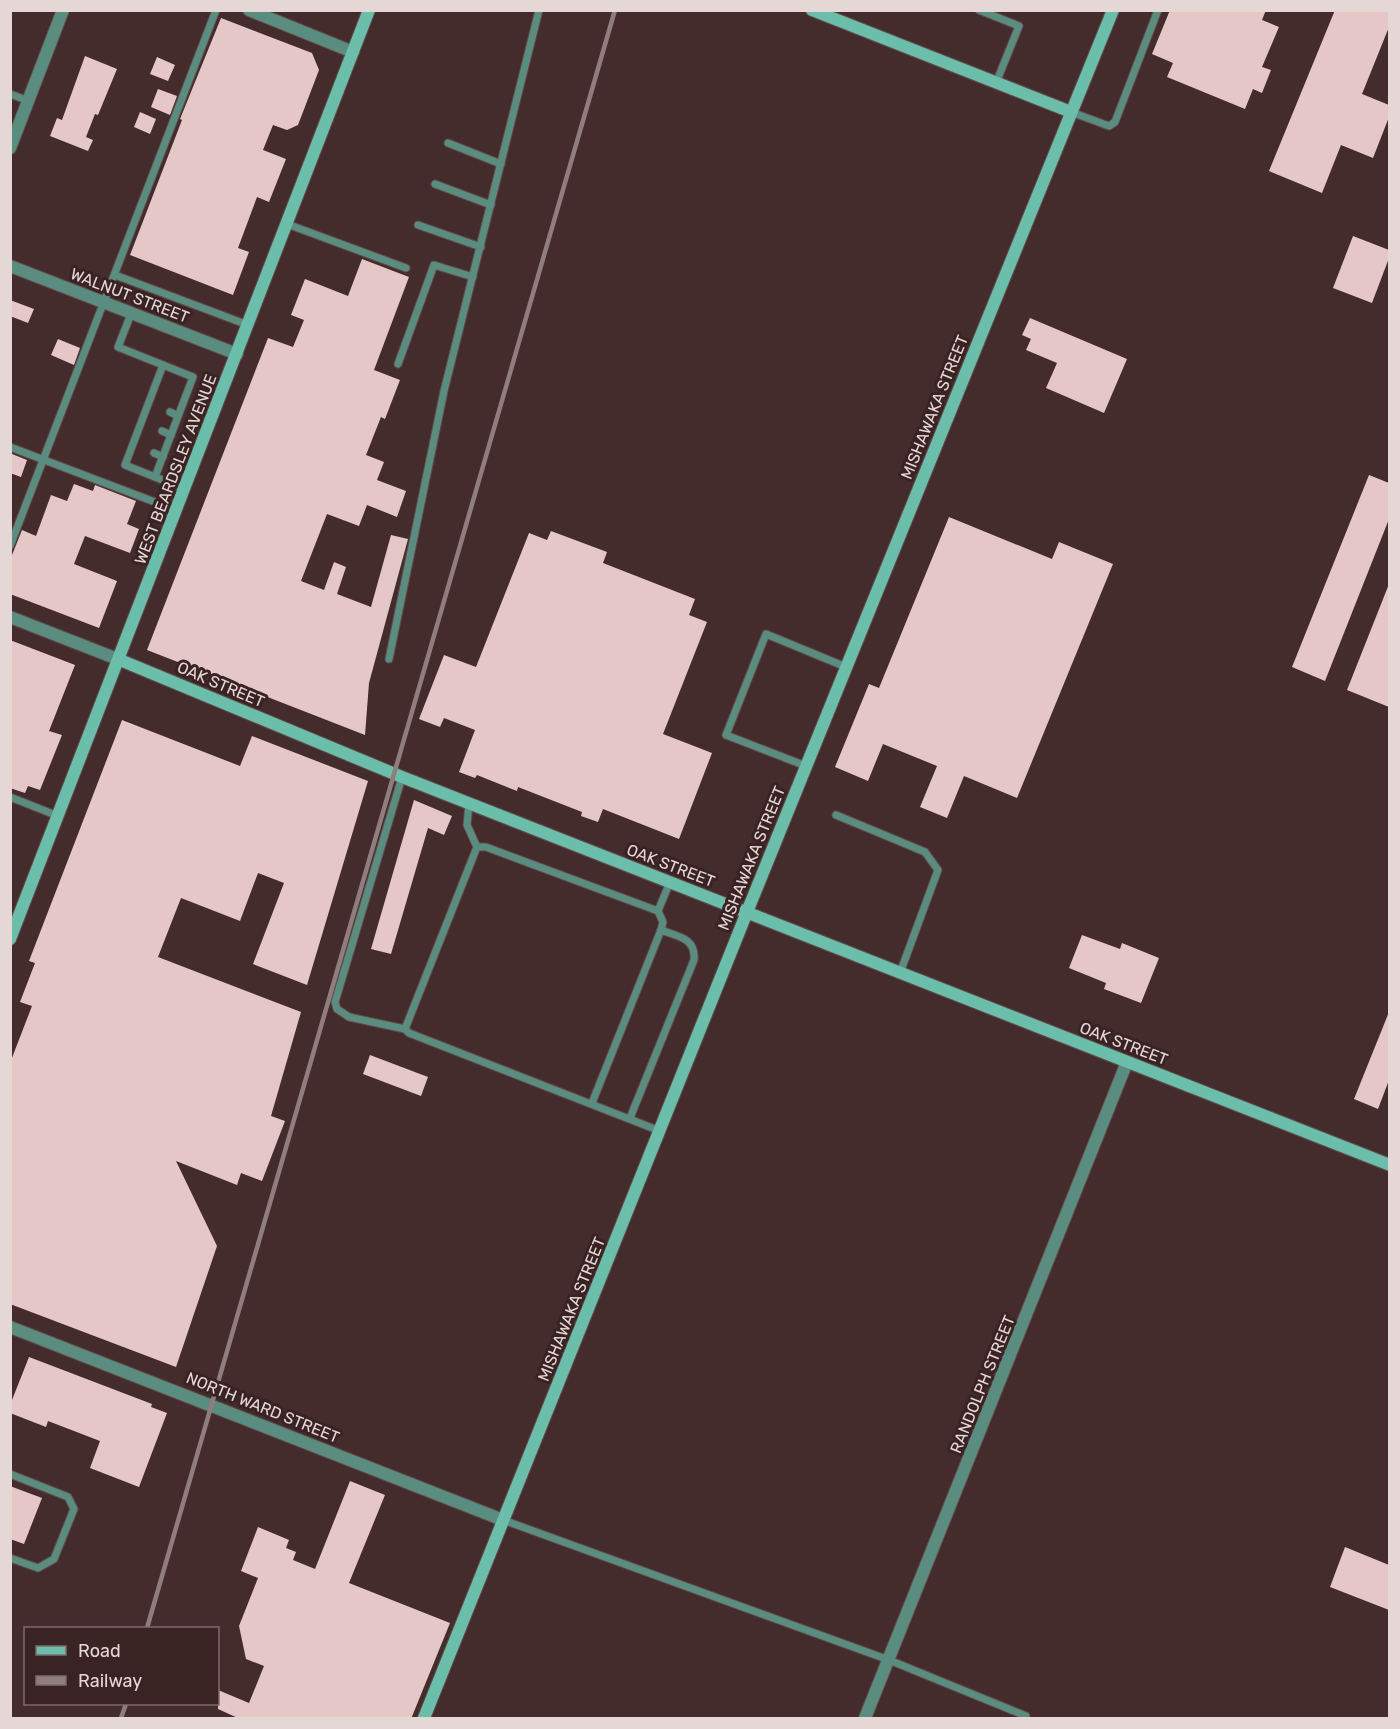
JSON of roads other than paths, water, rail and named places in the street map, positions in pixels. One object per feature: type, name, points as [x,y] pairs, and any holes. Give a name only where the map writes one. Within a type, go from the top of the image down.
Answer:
[{"type":"street","points":[[10,148],[63,10]]},
{"type":"street","points":[[249,10],[353,52]]},
{"type":"street","name":"WEST BEARDSLEY AVENUE","points":[[10,939],[120,660],[369,10]]},
{"type":"street","points":[[813,10],[1071,112]]},
{"type":"street","name":"MISHAWAKA STREET","points":[[424,1719],[747,912],[1113,10]]},
{"type":"street","name":"WALNUT STREET","points":[[10,266],[237,354]]},
{"type":"street","name":"OAK STREET","points":[[10,617],[402,777],[1389,1165]]},
{"type":"street","name":"RANDOLPH STREET","points":[[865,1719],[1127,1062]]},
{"type":"street","name":"NORTH WARD STREET","points":[[10,1327],[504,1520]]},
{"type":"lane","points":[[10,546],[216,10]]},
{"type":"lane","points":[[389,659],[444,391],[539,10]]},
{"type":"lane","points":[[979,10],[1019,26],[996,82]]},
{"type":"lane","points":[[1071,112],[1109,126],[1115,122],[1158,10]]},
{"type":"lane","points":[[10,94],[29,101]]},
{"type":"lane","points":[[448,143],[501,164]]},
{"type":"lane","points":[[435,184],[491,205]]},
{"type":"lane","points":[[287,224],[406,268]]},
{"type":"lane","points":[[418,225],[481,247]]},
{"type":"lane","points":[[398,364],[434,265],[473,276]]},
{"type":"lane","points":[[115,275],[248,325]]},
{"type":"lane","points":[[131,314],[118,348],[193,377],[155,477]]},
{"type":"lane","points":[[163,365],[125,465],[185,489]]},
{"type":"lane","points":[[148,404],[156,407]]},
{"type":"lane","points":[[170,412],[178,416]]},
{"type":"lane","points":[[141,423],[149,426]]},
{"type":"lane","points":[[162,431],[171,435]]},
{"type":"lane","points":[[132,446],[140,448]]},
{"type":"lane","points":[[10,447],[177,510]]},
{"type":"lane","points":[[154,453],[163,456]]},
{"type":"lane","points":[[806,766],[726,735],[766,634],[846,667]]},
{"type":"lane","points":[[402,777],[335,1002],[337,1009],[349,1017],[405,1029],[409,1033],[660,1131]]},
{"type":"lane","points":[[10,797],[58,816]]},
{"type":"lane","points":[[405,1029],[477,847],[468,825],[469,803]]},
{"type":"lane","points":[[836,815],[925,852],[938,870],[900,973]]},
{"type":"lane","points":[[477,847],[486,847],[658,911],[663,922],[592,1103]]},
{"type":"lane","points":[[658,911],[670,882]]},
{"type":"lane","points":[[630,1118],[694,960],[695,949],[690,941],[661,930]]},
{"type":"lane","points":[[10,1474],[68,1497],[74,1509],[54,1559],[38,1568],[10,1558]]},
{"type":"lane","points":[[504,1520],[889,1660],[1013,1715],[1026,1716]]},
{"type":"railway","points":[[147,1627],[615,10]]},
{"type":"railway","points":[[121,1718],[126,1705]]}]
